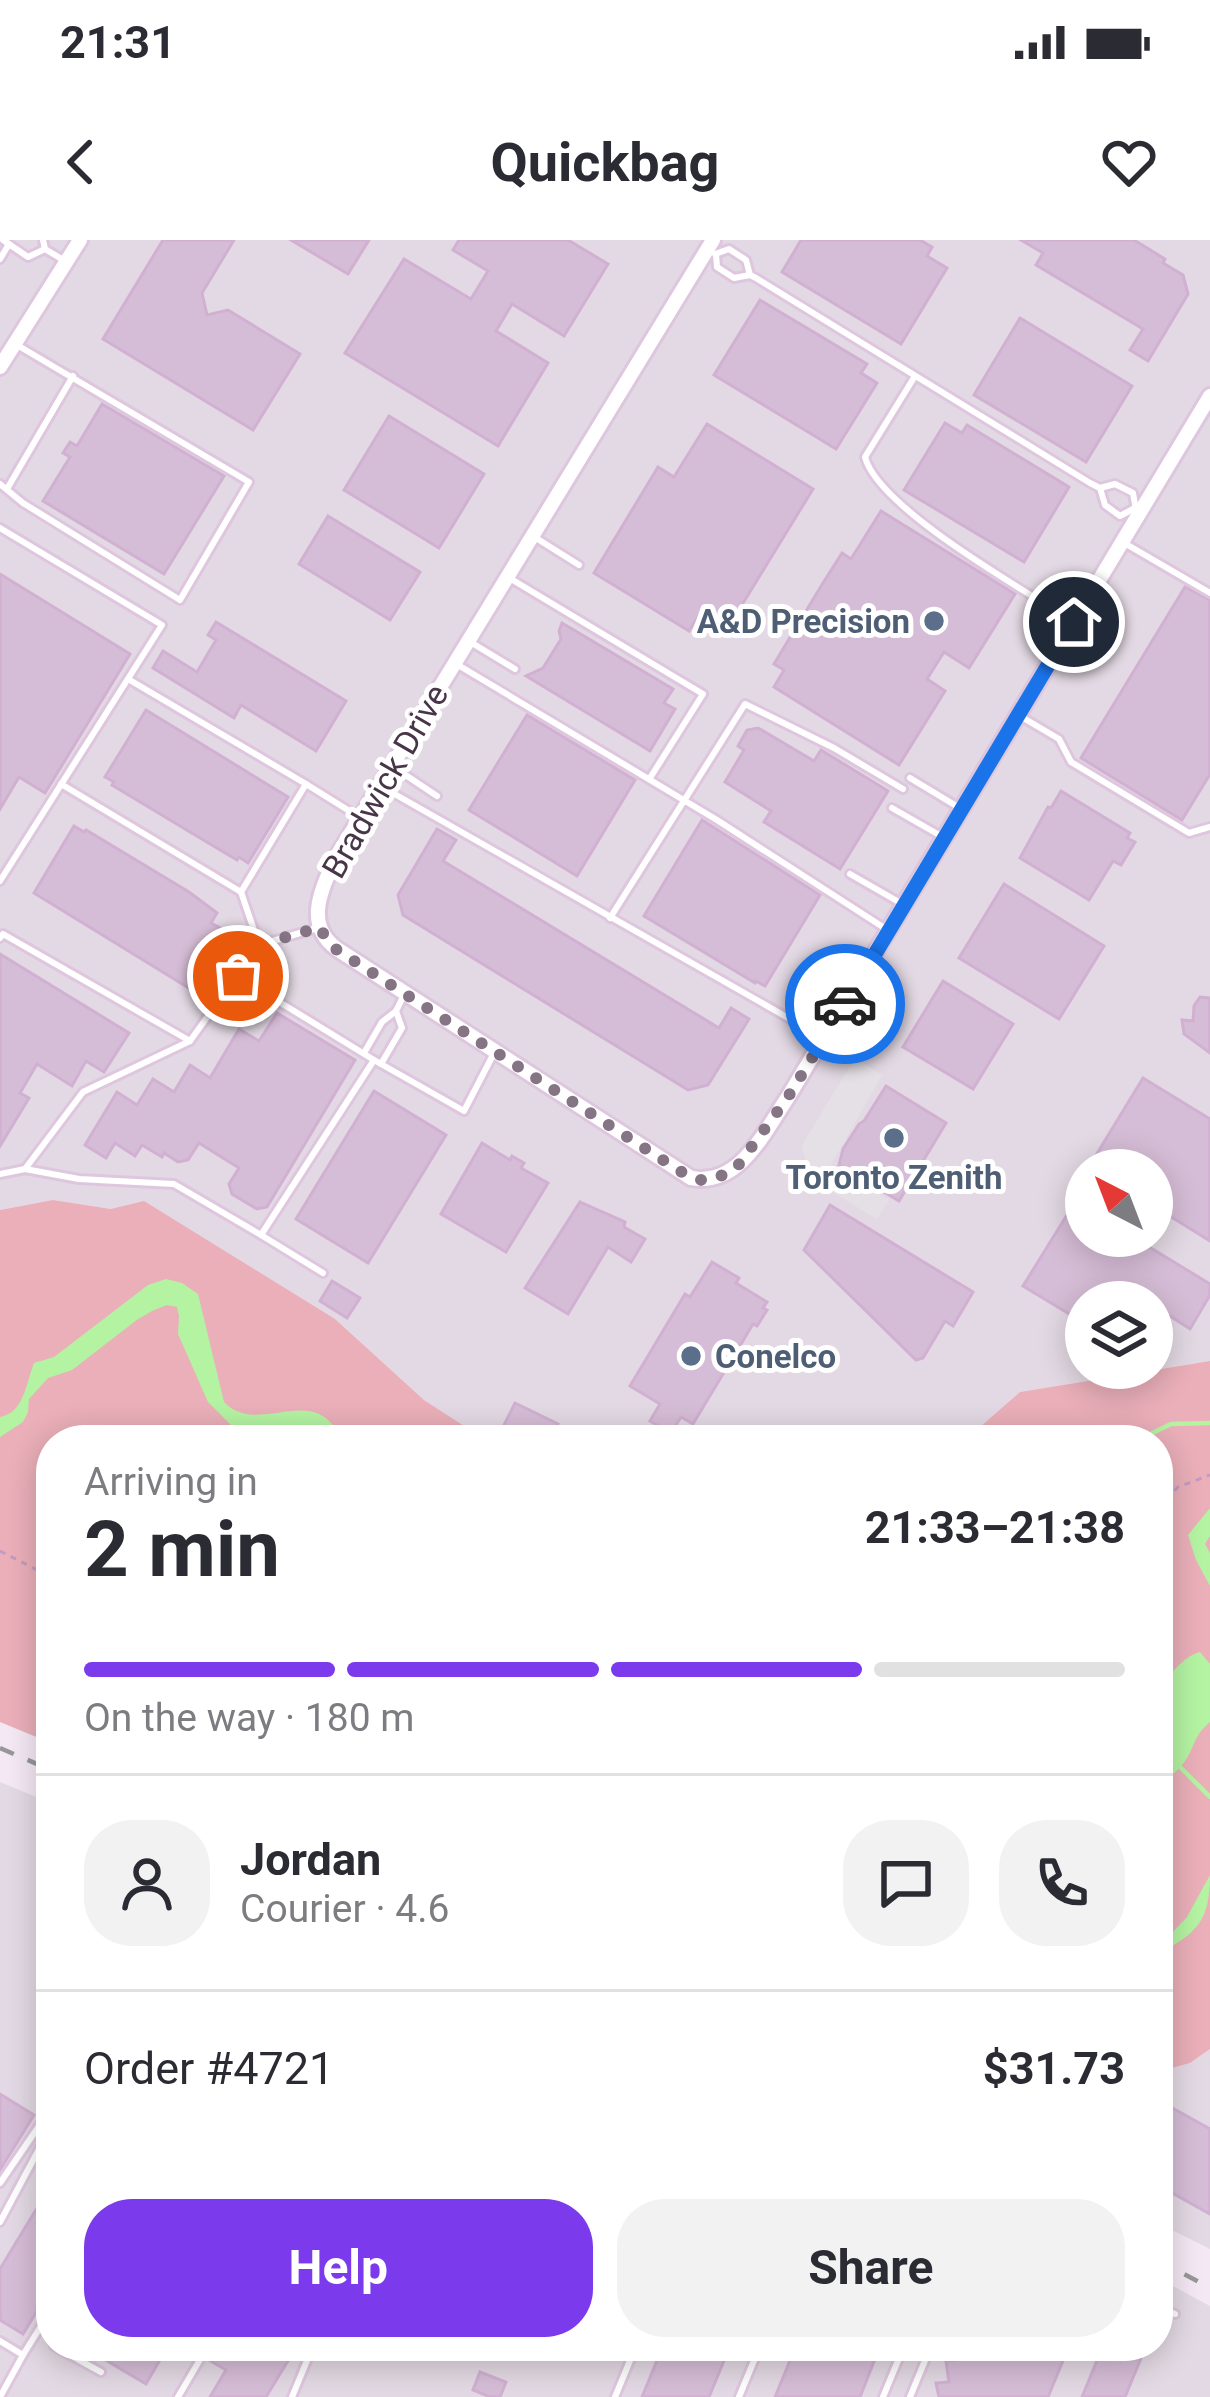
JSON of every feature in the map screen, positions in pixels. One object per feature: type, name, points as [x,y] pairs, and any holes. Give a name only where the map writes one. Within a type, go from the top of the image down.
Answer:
[{"type":"street","points":[[0,367],[80,240]]},
{"type":"street","name":"Bradwick Drive","points":[[320,927],[316,914],[323,884],[360,817],[712,248]]},
{"type":"street","points":[[320,927],[328,943],[691,1178],[707,1181],[734,1171],[788,1097],[1210,396]]},
{"type":"lane","points":[[0,259],[6,242],[28,257],[44,245],[66,261]]},
{"type":"lane","points":[[750,275],[746,260],[729,249],[712,248],[717,267],[734,278],[750,275],[1100,488],[1105,505],[1120,516],[1136,513],[1133,494],[1115,484],[1100,488]]},
{"type":"lane","points":[[16,344],[73,376],[249,482],[180,600],[3,487],[73,376]]},
{"type":"lane","points":[[915,376],[865,458],[868,471],[909,514],[1074,622]]},
{"type":"lane","points":[[0,528],[162,625],[4,865],[0,880]]},
{"type":"lane","points":[[533,536],[579,565]]},
{"type":"lane","points":[[1122,542],[1210,593]]},
{"type":"lane","points":[[507,578],[703,694],[650,779]]},
{"type":"lane","points":[[469,641],[514,669]]},
{"type":"lane","points":[[455,663],[685,800],[889,931]]},
{"type":"lane","points":[[128,679],[360,817]]},
{"type":"lane","points":[[610,919],[745,704],[903,789]]},
{"type":"lane","points":[[1018,715],[1059,739],[1071,761],[1189,833],[1210,827]]},
{"type":"lane","points":[[392,766],[436,796]]},
{"type":"lane","points":[[910,778],[962,809]]},
{"type":"lane","points":[[61,784],[241,892],[259,945]]},
{"type":"lane","points":[[241,892],[306,784]]},
{"type":"lane","points":[[380,786],[824,1038]]},
{"type":"lane","points":[[892,808],[945,838]]},
{"type":"lane","points":[[850,874],[904,905]]},
{"type":"lane","points":[[25,1169],[83,1092],[190,1041],[259,945],[320,927]]},
{"type":"lane","points":[[0,938],[3,934],[190,1041]]},
{"type":"lane","points":[[238,976],[464,1111],[494,1052]]},
{"type":"lane","points":[[364,1053],[405,994]]},
{"type":"lane","points":[[261,1235],[402,1028],[396,1011]]},
{"type":"lane","points":[[0,1174],[25,1169],[79,1179],[174,1184],[322,1273]]},
{"type":"lane","points":[[0,2183],[36,2129]]},
{"type":"lane","points":[[0,2222],[36,2155]]},
{"type":"lane","points":[[0,2397],[35,2336]]},
{"type":"lane","points":[[0,2341],[23,2355]]},
{"type":"lane","points":[[81,2361],[101,2372]]},
{"type":"lane","points":[[178,2397],[199,2361]]},
{"type":"lane","points":[[292,2397],[307,2361]]},
{"type":"lane","points":[[616,2397],[630,2361]]},
{"type":"lane","points":[[740,2397],[754,2361]]},
{"type":"lane","points":[[883,2397],[898,2361]]},
{"type":"lane","points":[[910,2397],[926,2361]]},
{"type":"path","points":[[1173,1492],[1210,1475]]},
{"type":"path","points":[[0,1551],[36,1569]]},
{"type":"shaded area","points":[[0,240],[1210,240],[1210,1361],[1173,1367],[1173,1281],[1065,1281],[1065,1385],[1020,1392],[982,1425],[463,1425],[424,1400],[335,1319],[111,1209],[53,1200],[0,1210]]},
{"type":"shaded area","points":[[855,1058],[882,1075],[831,1165],[889,1200],[877,1219],[809,1178],[802,1145]]},
{"type":"shaded area","points":[[53,1200],[111,1209],[144,1201],[335,1319],[424,1400],[463,1425],[36,1425],[36,1737],[0,1722],[0,1210]]},
{"type":"shaded area","points":[[166,1279],[198,1294],[224,1402],[251,1415],[310,1411],[332,1425],[231,1425],[208,1402],[178,1334],[177,1307],[167,1305],[138,1319],[72,1370],[48,1378],[29,1399],[23,1422],[0,1437],[0,1417],[19,1403],[34,1363],[54,1357],[148,1285]]},
{"type":"shaded area","points":[[1210,1361],[1210,2049],[1190,2063],[1173,2068],[1173,1425],[982,1425],[1020,1392],[1065,1385],[1065,1389],[1173,1389],[1173,1367]]},
{"type":"shaded area","points":[[1210,1508],[1210,1536],[1205,1544],[1210,1553],[1210,1586],[1188,1535]]},
{"type":"shaded area","points":[[1200,1652],[1210,1664],[1210,1722],[1173,1773],[1173,1672]]},
{"type":"shaded area","points":[[0,1782],[36,1797],[36,2361],[1173,2361],[1173,2286],[1210,2306],[1210,2397],[0,2397]]},
{"type":"shaded area","points":[[1210,1875],[1204,1915],[1192,1932],[1173,1945],[1173,1932]]},
{"type":"shaded area","points":[[1210,2049],[1210,2249],[1173,2230],[1173,2068]]},
{"type":"building","points":[[163,240],[234,240],[202,293],[207,315],[228,310],[300,354],[253,430],[103,339]]},
{"type":"building","points":[[291,240],[369,240],[348,274]]},
{"type":"building","points":[[459,240],[568,240],[608,264],[564,336],[512,304],[496,331],[548,363],[498,446],[345,353],[404,259],[471,299],[488,271],[453,250]]},
{"type":"building","points":[[801,240],[920,240],[932,247],[927,256],[947,268],[901,344],[782,272]]},
{"type":"building","points":[[1021,240],[1134,240],[1183,275],[1188,294],[1148,361],[1130,350],[1143,329],[1036,265],[1043,253]]},
{"type":"building","points":[[760,300],[867,364],[861,373],[877,383],[836,449],[714,375]]},
{"type":"building","points":[[1020,318],[1132,386],[1086,462],[974,395]]},
{"type":"building","points":[[102,404],[224,476],[164,574],[43,501],[70,457],[63,453],[70,442],[77,446]]},
{"type":"building","points":[[389,416],[484,474],[439,548],[344,490]]},
{"type":"building","points":[[945,423],[962,433],[967,425],[1069,487],[1024,562],[904,490]]},
{"type":"building","points":[[707,424],[813,489],[735,616],[724,619],[704,607],[689,631],[594,573],[658,467],[674,477]]},
{"type":"building","points":[[881,511],[1015,594],[969,668],[944,652],[927,679],[945,691],[899,765],[774,687],[784,670],[774,664],[823,583],[842,553],[851,559]]},
{"type":"building","points":[[328,516],[420,572],[390,620],[299,564]]},
{"type":"building","points":[[0,574],[130,654],[45,793],[19,777],[0,809]]},
{"type":"building","points":[[1185,587],[1210,600],[1210,774],[1182,820],[1081,758]]},
{"type":"building","points":[[216,622],[346,701],[316,751],[241,705],[234,718],[153,668],[163,651],[197,672],[216,640],[208,635]]},
{"type":"building","points":[[562,623],[673,689],[664,703],[675,709],[650,751],[526,676],[543,668],[561,639]]},
{"type":"building","points":[[146,710],[288,797],[248,863],[105,777]]},
{"type":"building","points":[[527,715],[635,780],[577,876],[469,810]]},
{"type":"building","points":[[758,728],[814,761],[821,750],[888,791],[840,869],[764,822],[771,811],[725,782],[744,750],[738,746],[747,730]]},
{"type":"building","points":[[1061,791],[1130,833],[1127,838],[1135,842],[1121,865],[1113,861],[1089,900],[1020,858]]},
{"type":"building","points":[[702,820],[820,895],[765,986],[644,916]]},
{"type":"building","points":[[74,826],[217,913],[211,923],[238,943],[205,998],[34,893]]},
{"type":"building","points":[[437,829],[456,840],[443,861],[719,1028],[731,1008],[749,1019],[708,1085],[688,1090],[403,915],[398,895]]},
{"type":"building","points":[[1004,884],[1104,946],[1059,1019],[959,958]]},
{"type":"building","points":[[0,954],[129,1033],[104,1072],[86,1061],[72,1086],[37,1064],[20,1093],[29,1098],[0,1146]]},
{"type":"building","points":[[943,981],[1013,1024],[973,1089],[903,1047]]},
{"type":"building","points":[[1200,997],[1210,998],[1210,1053],[1184,1034],[1182,1020],[1193,1021]]},
{"type":"building","points":[[277,1013],[355,1060],[267,1207],[257,1209],[232,1194],[229,1184],[239,1168],[199,1143],[188,1160],[178,1162],[142,1145],[135,1156],[115,1143],[106,1158],[85,1145],[117,1092],[137,1105],[153,1079],[174,1092],[190,1065],[210,1078],[239,1029],[259,1041]]},
{"type":"building","points":[[1143,1078],[1210,1119],[1210,1241],[1173,1218],[1173,1149],[1100,1149]]},
{"type":"building","name":"Toronto Zenith","points":[[886,1086],[946,1123],[899,1201],[839,1165],[843,1149]]},
{"type":"building","points":[[374,1091],[446,1135],[368,1263],[296,1219]]},
{"type":"building","points":[[482,1143],[524,1163],[521,1168],[548,1183],[506,1252],[441,1214]]},
{"type":"building","points":[[580,1202],[625,1222],[624,1227],[645,1239],[631,1262],[608,1247],[568,1314],[525,1288]]},
{"type":"building","points":[[830,1205],[973,1292],[953,1326],[945,1321],[923,1358],[916,1360],[804,1250]]},
{"type":"building","points":[[1065,1218],[1065,1257],[1166,1257],[1210,1284],[1210,1295],[1190,1329],[1173,1318],[1173,1281],[1065,1281],[1065,1311],[1023,1286]]},
{"type":"building","name":"Conelco","points":[[712,1262],[767,1302],[763,1308],[767,1310],[757,1326],[753,1324],[693,1424],[681,1417],[676,1425],[657,1425],[650,1421],[660,1404],[630,1386],[685,1294],[690,1297]]},
{"type":"building","points":[[332,1281],[360,1298],[347,1318],[320,1301]]},
{"type":"building","points":[[515,1403],[558,1424],[558,1425],[504,1425]]},
{"type":"building","points":[[0,2094],[34,2115],[0,2170]]},
{"type":"building","points":[[1173,2108],[1210,2129],[1210,2214],[1173,2193]]},
{"type":"building","points":[[36,2210],[36,2313],[23,2334],[0,2320],[0,2269]]},
{"type":"building","points":[[107,2361],[159,2361],[146,2384]]},
{"type":"building","points":[[211,2361],[288,2361],[266,2397],[210,2397],[226,2370]]},
{"type":"building","points":[[657,2361],[724,2361],[709,2397],[642,2397]]},
{"type":"building","points":[[790,2361],[874,2361],[860,2397],[775,2397]]},
{"type":"building","points":[[946,2361],[1063,2361],[1048,2397],[939,2397],[936,2383],[949,2382]]},
{"type":"building","points":[[1097,2361],[1140,2361],[1125,2397],[1082,2397]]},
{"type":"building","points":[[480,2372],[506,2382],[500,2397],[473,2390]]},
{"type":"waterway","points":[[1169,1425],[1210,1423]]},
{"type":"waterway","points":[[1180,1767],[1210,1797]]},
{"type":"railway","points":[[0,1748],[36,1764]]},
{"type":"railway","points":[[1173,2268],[1210,2288]]},
{"type":"way so far","points":[[238,976],[259,945],[320,927],[337,950],[691,1178],[707,1181],[734,1171],[760,1138],[845,1004]]},
{"type":"place","name":"A&D Precision","points":[[934,621]]},
{"type":"place","name":"Toronto Zenith","points":[[894,1138]]},
{"type":"place","name":"Conelco","points":[[691,1356]]},
{"type":"route","points":[[845,1004],[1074,622]]}]
